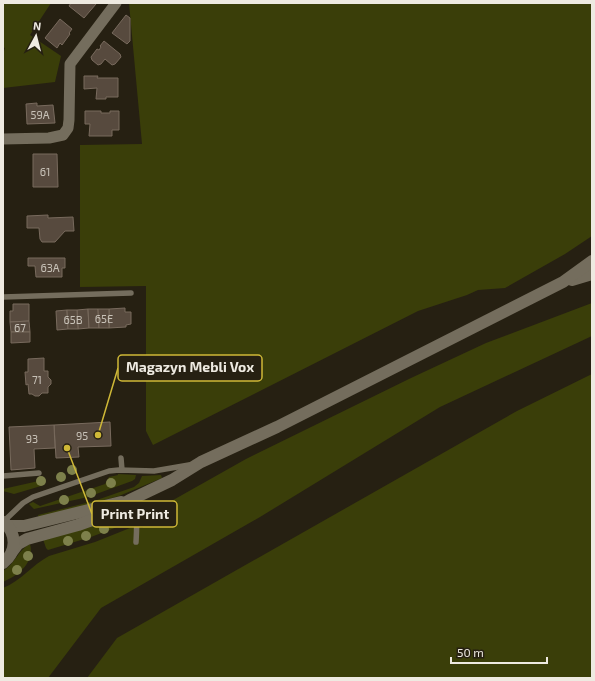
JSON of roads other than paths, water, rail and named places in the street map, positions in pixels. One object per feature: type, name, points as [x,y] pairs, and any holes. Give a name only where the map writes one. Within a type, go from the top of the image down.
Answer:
[{"type":"main road","points":[[3,563],[18,544],[27,539],[90,521],[112,512],[130,500],[172,480],[201,462],[277,427],[563,282],[592,261]]},
{"type":"main road","points":[[563,282],[592,274]]},
{"type":"main road","points":[[5,523],[24,526],[130,500]]},
{"type":"main road","points":[[5,523],[12,531],[14,539],[12,552]]},
{"type":"street","points":[[3,139],[49,138],[63,135],[68,128],[69,120],[70,64],[116,3]]},
{"type":"lane","points":[[3,297],[131,293]]},
{"type":"lane","points":[[121,458],[122,470]]},
{"type":"lane","points":[[5,523],[26,500],[109,471],[154,471],[201,462]]},
{"type":"lane","points":[[3,476],[39,473]]},
{"type":"lane","points":[[130,500],[136,515],[136,542]]},
{"type":"place","name":"Magazyn Mebli Vox","points":[[98,435]]},
{"type":"place","name":"Print Print","points":[[67,448]]}]
